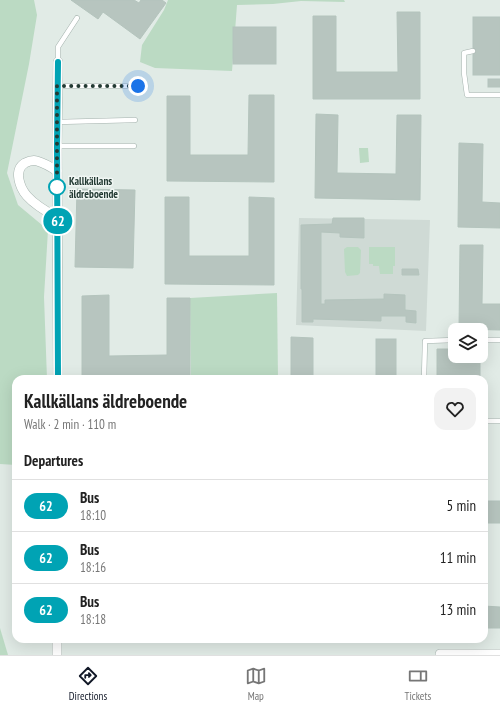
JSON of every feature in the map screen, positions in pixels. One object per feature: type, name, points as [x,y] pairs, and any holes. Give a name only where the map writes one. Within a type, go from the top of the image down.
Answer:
[{"type":"street","points":[[58,62],[58,375]]},
{"type":"street","points":[[57,171],[37,161],[30,161],[23,165],[19,171],[18,178],[21,188],[27,196],[34,203],[58,218]]},
{"type":"street","points":[[57,643],[57,655]]},
{"type":"street","points":[[440,655],[500,654]]},
{"type":"lane","points":[[58,62],[58,47],[78,18]]},
{"type":"lane","points":[[473,51],[464,53],[464,73],[468,95],[500,95]]},
{"type":"lane","points":[[57,86],[138,86]]},
{"type":"lane","points":[[57,122],[135,120]]},
{"type":"lane","points":[[57,146],[134,146]]},
{"type":"lane","points":[[424,375],[425,341],[448,340]]},
{"type":"lane","points":[[488,340],[500,340]]},
{"type":"lane","points":[[488,421],[500,421]]},
{"type":"shaded area","points":[[299,218],[430,220],[426,331],[296,325]]},
{"type":"green space","points":[[0,0],[34,0],[37,15],[29,64],[7,173],[18,205],[48,230],[44,297],[47,375],[12,375],[12,465],[0,464]]},
{"type":"green space","points":[[168,0],[344,0],[345,2],[301,1],[273,4],[237,5],[232,71],[155,68],[140,62],[142,45],[164,10]]},
{"type":"green space","points":[[359,148],[368,148],[369,162],[360,163]]},
{"type":"green space","points":[[347,247],[358,247],[361,250],[360,273],[358,275],[347,276],[345,272],[344,249]]},
{"type":"green space","points":[[369,247],[395,247],[395,266],[393,266],[393,274],[380,274],[379,266],[369,264]]},
{"type":"green space","points":[[277,293],[278,375],[191,375],[190,298]]},
{"type":"green space","points":[[0,628],[8,655],[0,655]]},
{"type":"building","points":[[71,0],[134,0],[139,3],[141,0],[162,0],[166,3],[140,39],[103,12],[98,19]]},
{"type":"building","points":[[397,12],[420,12],[420,99],[313,99],[313,16],[336,16],[336,72],[398,72]]},
{"type":"building","points":[[473,17],[500,17],[500,75],[473,75]]},
{"type":"building","points":[[233,27],[276,27],[276,64],[233,64]]},
{"type":"building","points":[[488,79],[500,79],[500,87],[488,87]]},
{"type":"building","points":[[249,95],[274,95],[274,182],[167,181],[167,96],[190,96],[190,155],[248,155]]},
{"type":"building","points":[[316,114],[338,115],[337,173],[396,174],[397,115],[421,115],[420,200],[315,198]]},
{"type":"building","points":[[459,143],[483,144],[482,202],[500,203],[500,228],[458,227]]},
{"type":"building","points":[[77,189],[135,190],[133,268],[75,267]]},
{"type":"building","points":[[165,197],[189,197],[189,256],[249,256],[249,197],[274,198],[274,285],[165,284]]},
{"type":"building","points":[[333,218],[364,218],[364,238],[340,237],[340,233],[321,232],[321,304],[325,304],[325,300],[384,299],[384,294],[405,295],[405,310],[416,311],[416,323],[406,322],[406,316],[381,316],[381,321],[313,319],[313,322],[302,322],[301,225],[332,224]]},
{"type":"building","points":[[460,245],[483,245],[482,304],[500,304],[500,330],[488,330],[488,323],[459,323]]},
{"type":"building","points":[[402,269],[418,269],[419,275],[402,275]]},
{"type":"building","points":[[109,295],[109,356],[167,355],[167,298],[190,298],[190,375],[82,375],[82,296]]},
{"type":"building","points":[[291,337],[313,338],[313,375],[291,375]]},
{"type":"building","points":[[376,339],[396,339],[396,375],[376,375]]},
{"type":"building","points":[[437,349],[448,349],[448,363],[480,363],[480,375],[437,375]]},
{"type":"building","points":[[488,501],[500,501],[500,523],[488,523]]},
{"type":"building","points":[[488,606],[500,607],[500,628],[488,628]]},
{"type":"bus line","name":"62","points":[[58,62],[58,375]]},
{"type":"place","name":"Kallkällans äldreboende","points":[[57,187]]},
{"type":"route","points":[[57,187],[57,86],[138,86]]}]
